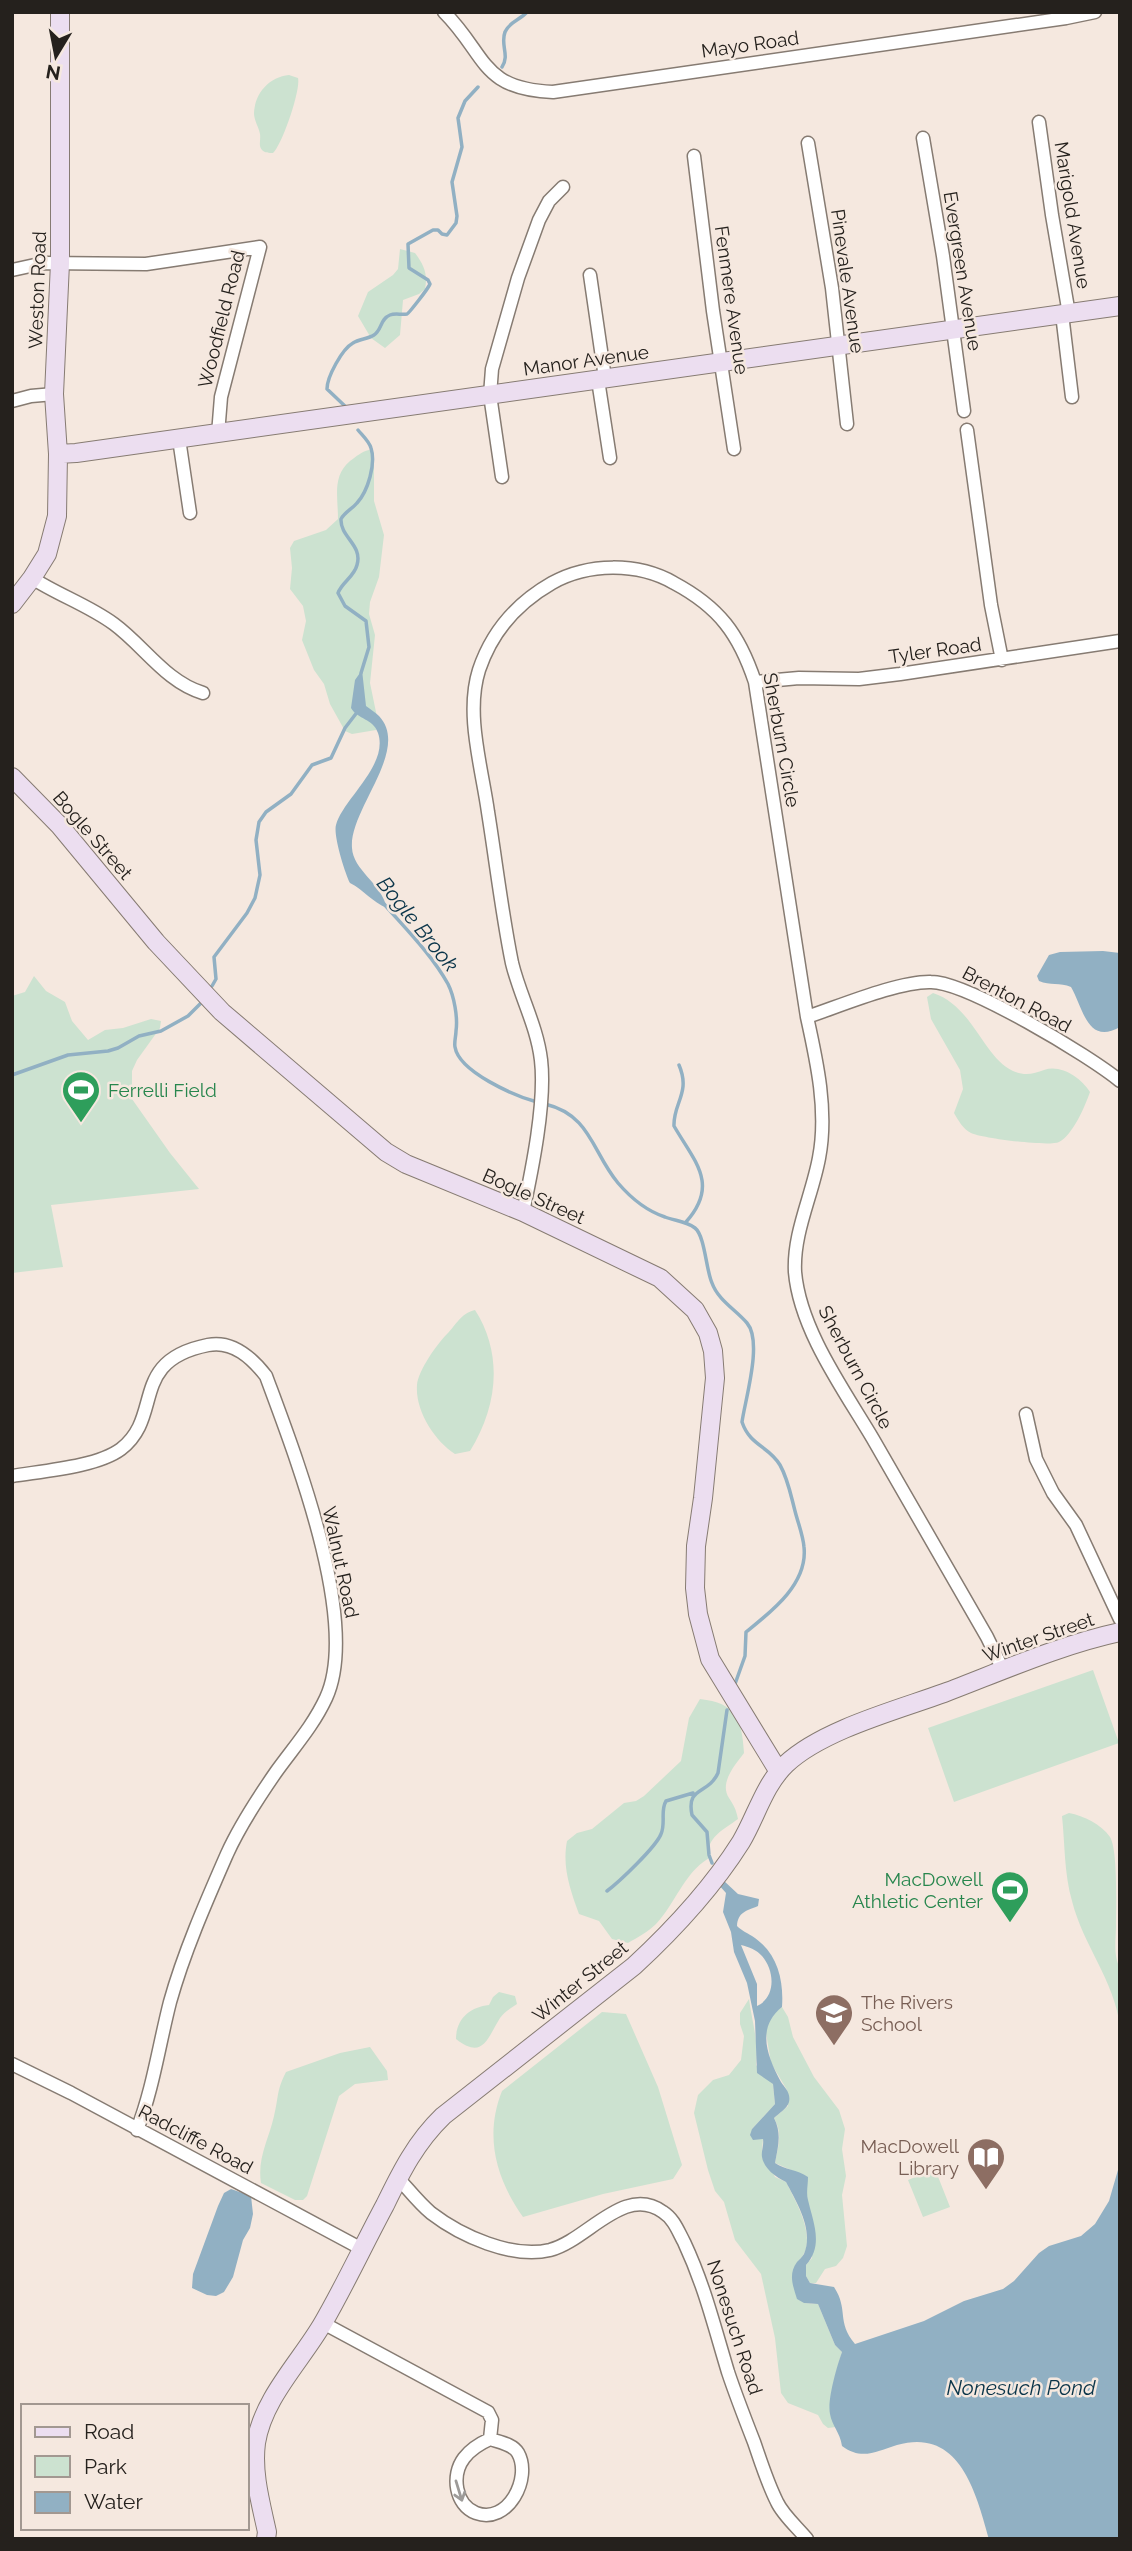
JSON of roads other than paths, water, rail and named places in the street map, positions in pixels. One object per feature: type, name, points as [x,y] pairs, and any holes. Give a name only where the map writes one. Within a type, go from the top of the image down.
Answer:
[{"type":"street","name":"Weston Road","points":[[12,604],[37,572],[47,554],[55,529],[58,454],[54,394],[60,263],[60,12]]},
{"type":"street","name":"Mayo Road","points":[[444,12],[489,72],[511,85],[553,92],[1095,12]]},
{"type":"street","name":"Marigold Avenue","points":[[1039,122],[1065,314],[1073,397]]},
{"type":"street","name":"Evergreen Avenue","points":[[923,138],[964,411]]},
{"type":"street","name":"Pinevale Avenue","points":[[808,143],[832,288],[848,424]]},
{"type":"street","name":"Fenmere Avenue","points":[[694,156],[734,449]]},
{"type":"street","points":[[502,477],[490,395],[492,369],[518,278],[544,209],[563,187]]},
{"type":"street","name":"Woodfield Road","points":[[60,263],[146,264],[260,247],[221,397],[218,434]]},
{"type":"street","points":[[12,270],[33,264],[60,263]]},
{"type":"street","points":[[590,275],[611,458]]},
{"type":"street","name":"Manor Avenue","points":[[58,454],[218,434],[1120,306]]},
{"type":"street","points":[[12,401],[54,394]]},
{"type":"street","points":[[967,430],[991,605],[1002,660]]},
{"type":"street","points":[[179,439],[190,513]]},
{"type":"street","name":"Sherburn Circle","points":[[523,1212],[539,1113],[539,1047],[513,964],[477,737],[474,704],[479,672],[489,647],[507,617],[532,595],[565,576],[600,568],[628,568],[670,580],[706,603],[730,627],[747,658],[755,682],[823,1116],[823,1135],[815,1180],[795,1255],[798,1289],[804,1310],[827,1360],[987,1637],[1003,1670]]},
{"type":"street","points":[[37,572],[106,618],[179,683],[203,693]]},
{"type":"street","name":"Tyler Road","points":[[755,682],[799,678],[859,679],[1120,641]]},
{"type":"street","name":"Bogle Street","points":[[12,777],[60,825],[156,942],[222,1012],[386,1152],[406,1164],[523,1212],[660,1278],[695,1310],[708,1333],[713,1351],[715,1378],[696,1546],[695,1588],[698,1614],[710,1659],[779,1772]]},
{"type":"street","name":"Brenton Road","points":[[807,1017],[909,984],[948,984],[1029,1024],[1120,1081]]},
{"type":"street","name":"Walnut Road","points":[[12,1476],[97,1460],[121,1448],[138,1428],[152,1384],[161,1368],[184,1349],[215,1343],[235,1348],[254,1360],[266,1376],[313,1516],[333,1597],[337,1627],[336,1658],[328,1695],[305,1735],[246,1818],[228,1852],[177,1981],[145,2110],[137,2130]]},
{"type":"street","points":[[1026,1413],[1036,1459],[1054,1493],[1076,1525],[1120,1619]]},
{"type":"street","name":"Winter Street","points":[[265,2539],[267,2532],[257,2484],[256,2441],[268,2408],[323,2323],[418,2143],[443,2116],[634,1966],[673,1928],[735,1851],[779,1772],[797,1755],[825,1739],[1003,1670],[1073,1645],[1120,1632]]},
{"type":"street","name":"Radcliffe Road","points":[[12,2064],[362,2249]]},
{"type":"street","name":"Nonesuch Road","points":[[398,2178],[424,2206],[445,2222],[476,2237],[523,2251],[550,2250],[560,2246],[621,2207],[632,2204],[650,2205],[667,2214],[675,2224],[701,2279],[732,2385],[768,2483],[778,2505],[807,2539]]},
{"type":"street","points":[[323,2323],[488,2412],[492,2420],[490,2439],[465,2456],[460,2463],[456,2480],[461,2500],[467,2508],[485,2515],[505,2510],[515,2495],[521,2474],[518,2453],[512,2447],[490,2439]]},
{"type":"water","points":[[362,670],[366,706],[379,716],[387,730],[388,745],[384,762],[359,816],[352,848],[357,863],[379,891],[387,908],[350,883],[336,837],[336,825],[340,815],[371,769],[380,745],[376,728],[351,708],[355,680]]},
{"type":"water","points":[[1060,952],[1120,953],[1120,1027],[1109,1032],[1100,1032],[1093,1028],[1071,987],[1039,981],[1037,976],[1049,955]]},
{"type":"water","name":"Nonesuch Pond","points":[[723,1880],[738,1894],[759,1899],[758,1906],[741,1915],[737,1926],[768,1950],[777,1967],[782,1986],[782,2007],[769,2024],[766,2043],[789,2099],[787,2107],[774,2118],[779,2135],[775,2163],[808,2177],[807,2197],[816,2241],[815,2250],[806,2265],[806,2276],[810,2283],[834,2287],[841,2302],[846,2329],[855,2344],[924,2321],[964,2301],[1003,2289],[1049,2246],[1081,2236],[1095,2224],[1109,2201],[1120,2163],[1120,2539],[989,2539],[978,2502],[962,2468],[950,2455],[936,2446],[919,2442],[863,2454],[849,2451],[842,2446],[829,2408],[842,2352],[835,2345],[818,2304],[804,2303],[797,2299],[793,2285],[793,2271],[807,2245],[806,2226],[786,2182],[768,2169],[763,2161],[763,2139],[753,2140],[750,2135],[752,2129],[775,2104],[773,2084],[757,2073],[755,2021],[747,1983],[734,1952],[731,1932],[723,1912],[726,1893],[718,1884]],"holes":[[[741,1945],[762,1956],[771,1976],[768,1996],[757,2006],[757,1984]]]},
{"type":"water","points":[[231,2189],[251,2196],[253,2214],[250,2228],[243,2240],[233,2277],[224,2292],[216,2296],[207,2295],[192,2288],[193,2274],[218,2206],[224,2193]]},
{"type":"waterway","name":"Bogle Brook","points":[[502,67],[505,58],[505,32],[527,12]]},
{"type":"waterway","name":"Bogle Brook","points":[[347,408],[327,389],[336,364],[349,346],[377,333],[387,317],[407,314],[429,287],[428,280],[409,268],[408,244],[433,230],[447,235],[456,223],[452,182],[462,147],[458,118],[465,101],[478,87]]},
{"type":"waterway","name":"Bogle Brook","points":[[358,430],[371,448],[372,469],[361,498],[341,519],[358,558],[355,569],[338,593],[345,606],[366,621],[369,647],[361,673]]},
{"type":"waterway","points":[[212,986],[216,979],[214,957],[255,898],[260,875],[256,840],[259,822],[266,812],[291,794],[312,765],[331,758],[345,728],[358,711]]},
{"type":"waterway","name":"Bogle Brook","points":[[384,904],[427,953],[448,984],[455,1007],[455,1045],[459,1056],[466,1065],[489,1082],[537,1102]]},
{"type":"waterway","points":[[12,1075],[68,1055],[118,1048],[139,1036],[161,1031],[188,1016],[201,1003]]},
{"type":"waterway","points":[[679,1065],[683,1083],[674,1126],[696,1162],[702,1184],[696,1208],[686,1222]]},
{"type":"waterway","name":"Bogle Brook","points":[[545,1104],[560,1109],[581,1126],[609,1171],[633,1198],[658,1214],[695,1228],[701,1238],[715,1289],[752,1332],[753,1357],[742,1422],[750,1436],[776,1459],[783,1470],[803,1538],[804,1560],[800,1573],[786,1596],[746,1632],[745,1656],[735,1684]]},
{"type":"waterway","name":"Bogle Brook","points":[[712,1863],[707,1832],[692,1815],[691,1806],[695,1795],[709,1785],[718,1773],[727,1710]]},
{"type":"waterway","points":[[607,1891],[637,1864],[658,1840],[666,1801],[693,1793]]},
{"type":"place","name":"Ferrelli Field","points":[[81,1124]]},
{"type":"place","name":"MacDowell Athletic Center","points":[[1010,1924]]},
{"type":"place","name":"The Rivers School","points":[[834,2047]]},
{"type":"place","name":"MacDowell Library","points":[[986,2191]]}]
